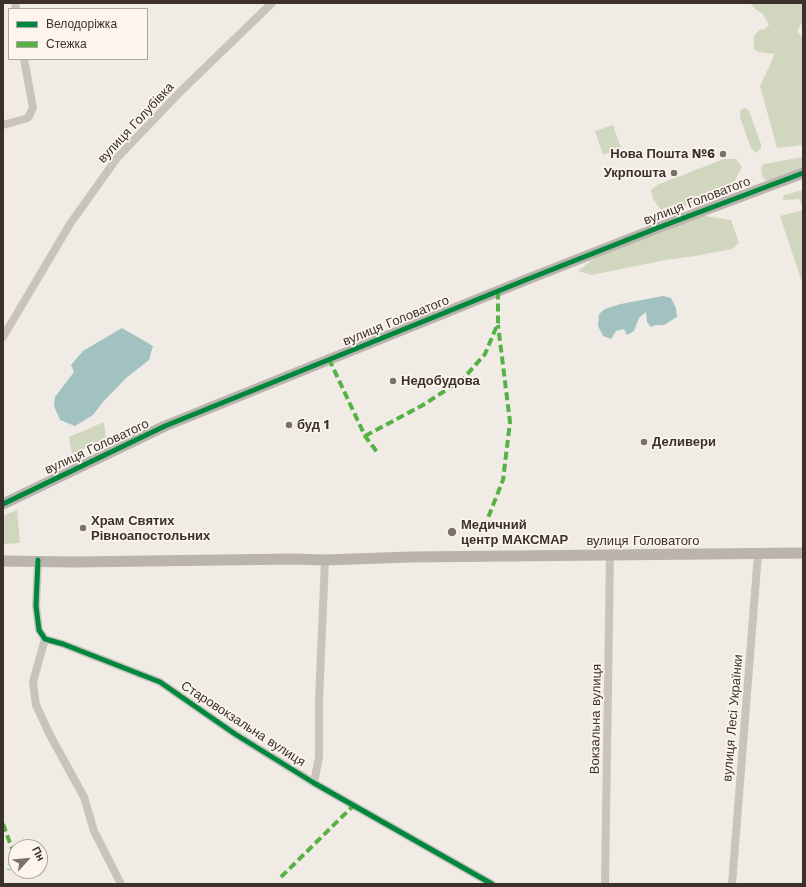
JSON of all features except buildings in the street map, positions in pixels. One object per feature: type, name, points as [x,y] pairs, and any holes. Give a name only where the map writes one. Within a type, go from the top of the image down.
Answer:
[{"type":"street","name":"вулиця Голубівка","points":[[3,337],[70,224],[117,158],[181,91],[272,3]]},
{"type":"street","points":[[3,124],[28,118],[33,108],[24,60]]},
{"type":"street","name":"вулиця Головатого","points":[[3,504],[165,426],[543,273],[803,173]]},
{"type":"street","name":"вулиця Головатого","points":[[3,561],[38,560],[75,562],[294,559],[325,560],[411,557],[803,553]]},
{"type":"street","name":"вулиця Лесі Українки","points":[[732,884],[758,554]]},
{"type":"street","name":"Вокзальна вулиця","points":[[605,884],[610,555]]},
{"type":"street","points":[[38,560],[36,606],[39,630],[45,639],[33,682],[36,705],[50,735],[84,797],[94,831],[121,884]]},
{"type":"street","name":"Старовокзальна вулиця","points":[[314,783],[319,757],[319,700],[325,560]]},
{"type":"street","name":"Старовокзальна вулиця","points":[[45,639],[63,644],[160,682],[235,734],[314,783],[492,884]]},
{"type":"green space","points":[[750,3],[803,3],[803,21],[797,31],[803,38],[803,145],[777,148],[760,86],[775,54],[758,52],[754,49],[754,36],[759,30],[765,29],[769,25],[763,14],[755,9]]},
{"type":"green space","points":[[746,108],[749,111],[761,144],[761,148],[756,153],[751,148],[740,117],[740,111]]},
{"type":"green space","points":[[613,125],[621,148],[603,155],[595,131]]},
{"type":"green space","points":[[803,157],[803,167],[770,180],[765,180],[762,176],[761,167],[764,164]]},
{"type":"green space","points":[[724,159],[736,159],[742,167],[734,182],[685,206],[669,211],[661,210],[653,199],[651,190],[657,185]]},
{"type":"green space","points":[[803,190],[803,207],[799,199],[783,200],[784,195]]},
{"type":"green space","points":[[803,210],[803,282],[802,282],[780,216]]},
{"type":"green space","points":[[699,215],[731,220],[739,243],[732,249],[665,260],[592,275],[578,271],[592,260]]},
{"type":"green space","points":[[104,422],[106,439],[72,454],[69,437]]},
{"type":"green space","points":[[17,510],[20,543],[3,544],[3,516]]},
{"type":"water","points":[[663,296],[671,298],[676,308],[677,317],[664,325],[655,325],[651,327],[647,322],[646,312],[639,318],[634,331],[627,335],[624,329],[616,331],[611,339],[603,336],[598,326],[599,314],[605,309],[621,304]]},
{"type":"water","points":[[122,328],[153,346],[149,360],[126,378],[93,415],[75,426],[60,420],[54,406],[55,397],[74,372],[71,365],[83,351]]},
{"type":"marked path","points":[[365,436],[423,405],[463,379],[485,354],[498,323],[498,292]]},
{"type":"marked path","points":[[484,528],[503,480],[510,422],[498,325]]},
{"type":"marked path","points":[[329,359],[365,436],[377,452]]},
{"type":"marked path","points":[[281,877],[353,806]]},
{"type":"marked path","points":[[3,824],[8,839]]},
{"type":"cycle path","points":[[3,504],[165,426],[528,279],[803,173]]},
{"type":"cycle path","points":[[38,560],[36,606],[39,630],[45,639],[63,644],[160,682],[235,734],[314,783],[492,884]]},
{"type":"place","name":"Нова Пошта №6","points":[[723,154]]},
{"type":"place","name":"Укрпошта","points":[[674,173]]},
{"type":"place","name":"Недобудова","points":[[393,381]]},
{"type":"place","name":"буд 1","points":[[289,425]]},
{"type":"place","name":"Деливери","points":[[644,442]]},
{"type":"place","name":"Храм Святих Рівноапостольних","points":[[83,528]]},
{"type":"place","name":"Медичний центр МАКСМАР","points":[[452,532]]}]
